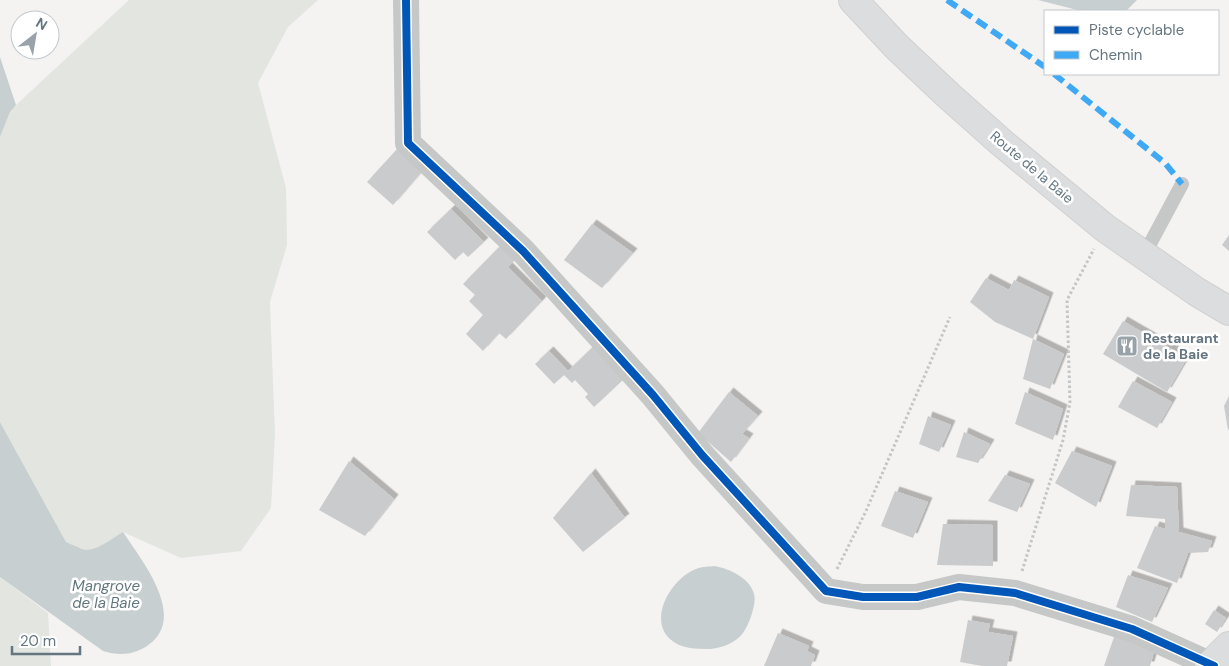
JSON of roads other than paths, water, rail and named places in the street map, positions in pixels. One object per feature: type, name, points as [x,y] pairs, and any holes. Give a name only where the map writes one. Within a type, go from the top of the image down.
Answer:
[{"type":"main road","name":"Route de la Baie","points":[[853,0],[897,47],[1002,143],[1105,228],[1197,292],[1229,311]]},
{"type":"street","points":[[406,0],[408,143],[523,252],[653,394],[702,456],[826,592],[863,597],[917,597],[959,587],[1015,593],[1132,628],[1216,660]]},
{"type":"lane","points":[[1144,255],[1182,184]]},
{"type":"water","points":[[1038,0],[1137,0],[1127,10],[1077,10]]},
{"type":"water","points":[[0,57],[16,105],[10,112],[0,137]]},
{"type":"water","name":"Mangrove de la Baie","points":[[0,422],[66,542],[87,550],[103,544],[123,532],[141,558],[158,589],[163,605],[164,620],[159,634],[147,646],[126,654],[103,651],[0,577]]},
{"type":"water","points":[[715,566],[739,575],[752,588],[755,598],[748,625],[740,637],[719,647],[700,649],[679,645],[670,639],[664,630],[661,620],[666,599],[679,580],[687,573],[699,568]]},
{"type":"place","name":"Restaurant de la Baie","points":[[1127,346]]}]
